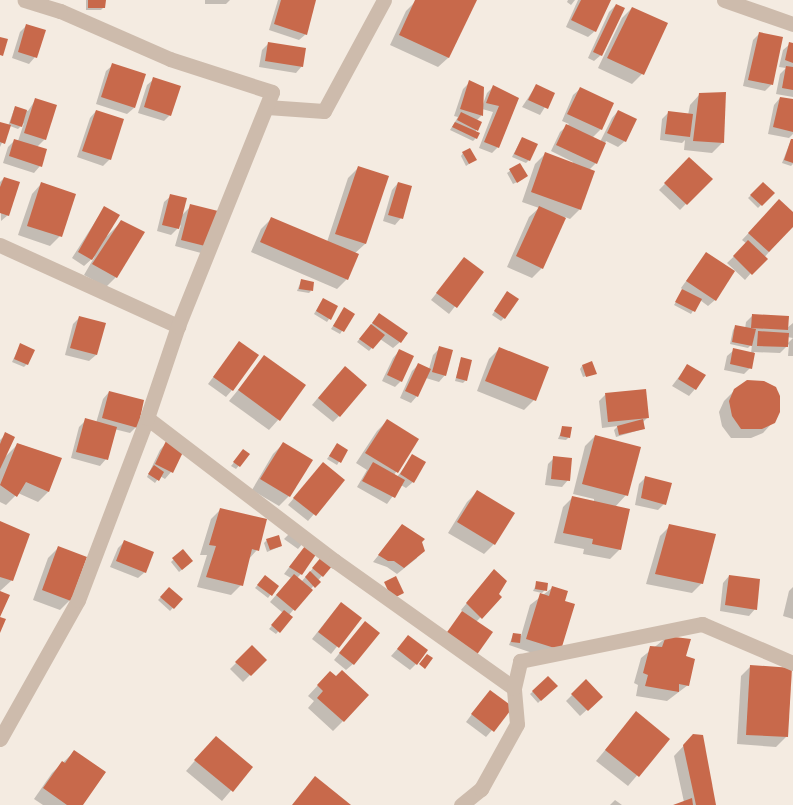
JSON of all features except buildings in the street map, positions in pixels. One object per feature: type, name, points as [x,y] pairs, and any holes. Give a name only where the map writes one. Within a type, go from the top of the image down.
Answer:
[{"type":"street","points":[[0,739],[78,600],[147,418],[178,326],[272,92],[170,59],[60,11],[25,0]]},
{"type":"street","points":[[267,107],[324,111],[384,0]]},
{"type":"street","points":[[724,0],[793,24]]},
{"type":"street","points":[[0,245],[178,326]]},
{"type":"street","points":[[147,418],[335,561],[514,688]]},
{"type":"street","points":[[461,805],[482,789],[517,724],[514,688],[520,661],[702,624],[793,663]]}]
